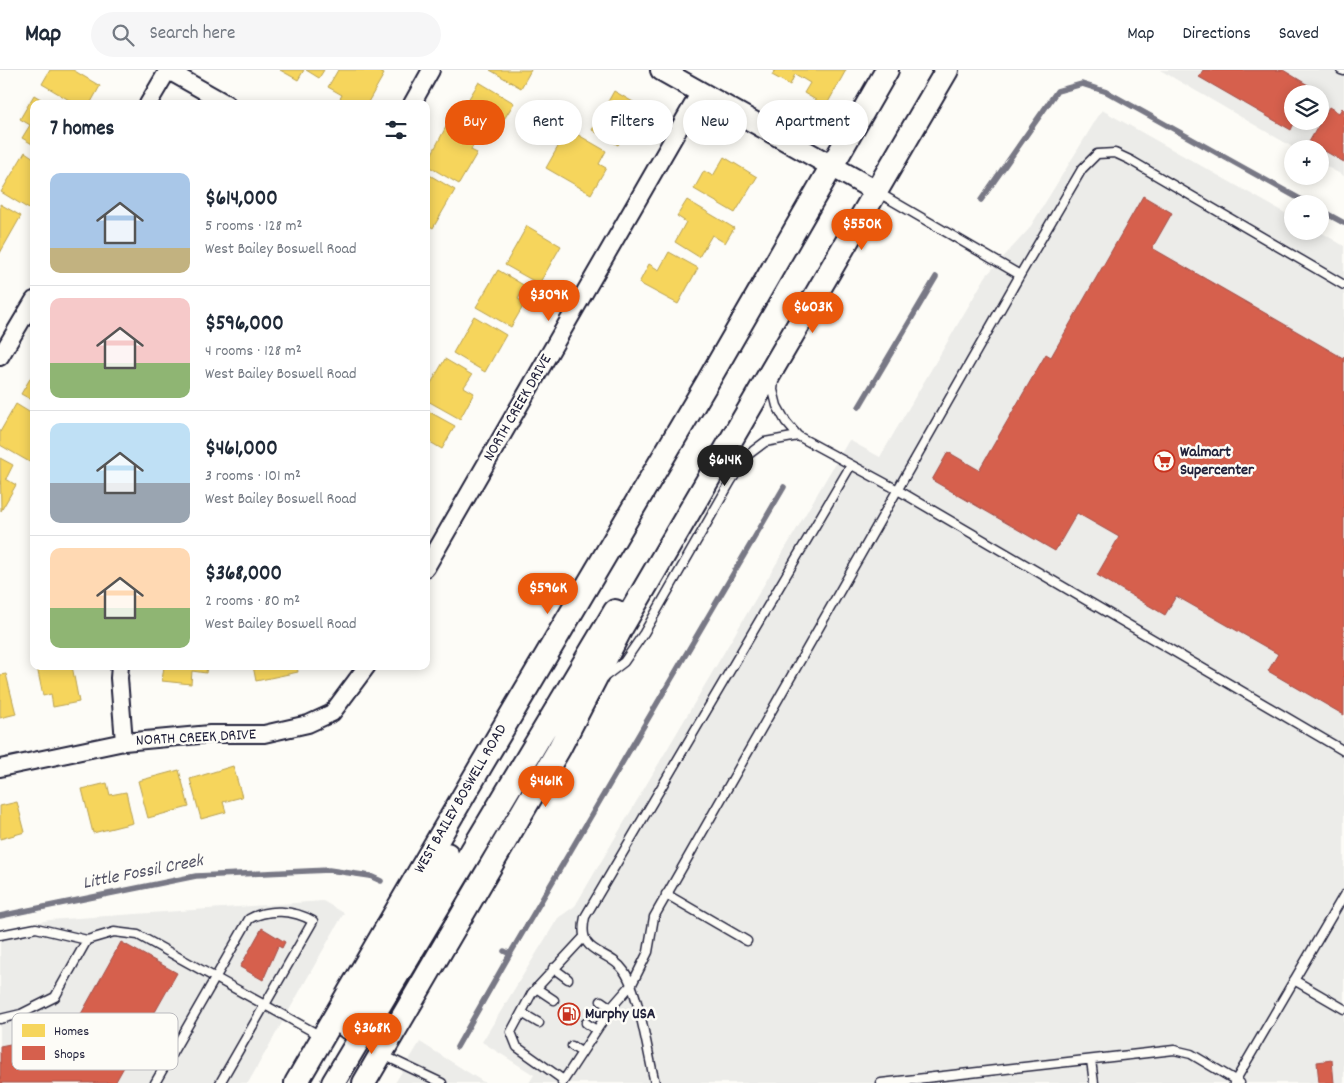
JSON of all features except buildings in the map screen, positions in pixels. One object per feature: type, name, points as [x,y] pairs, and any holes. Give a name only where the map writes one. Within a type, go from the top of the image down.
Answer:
[{"type":"main road","name":"WEST BAILEY BOSWELL ROAD","points":[[296,1083],[887,70]]},
{"type":"main road","name":"WEST BAILEY BOSWELL ROAD","points":[[364,1083],[559,749],[622,627],[947,70]]},
{"type":"main road","name":"WEST BAILEY BOSWELL ROAD","points":[[333,1083],[371,1003],[595,596],[628,516]]},
{"type":"main road","name":"WEST BAILEY BOSWELL ROAD","points":[[314,1083],[371,1003],[617,608],[673,540]]},
{"type":"street","points":[[150,100],[168,70],[220,100]]},
{"type":"street","points":[[414,100],[431,70]]},
{"type":"street","points":[[661,70],[876,191]]},
{"type":"street","name":"NORTH CREEK DRIVE","points":[[430,561],[700,92]]},
{"type":"street","points":[[0,357],[30,307]]},
{"type":"street","points":[[120,670],[124,742]]},
{"type":"street","name":"NORTH CREEK DRIVE","points":[[0,768],[124,742],[210,734],[264,734],[308,724],[332,714],[364,670]]},
{"type":"lane","points":[[584,937],[536,988],[511,1032],[518,1047],[562,1081],[611,1008],[632,984],[648,952],[654,916],[666,894],[1020,275],[1082,169],[1096,154],[1115,153],[1344,285]]},
{"type":"lane","points":[[876,191],[1020,275]]},
{"type":"lane","points":[[777,359],[773,390],[777,406],[786,422],[798,436],[896,489],[1344,751]]},
{"type":"lane","points":[[592,686],[624,662],[644,633],[730,480],[748,454],[766,442],[798,436]]},
{"type":"lane","points":[[655,1083],[632,984],[623,969],[588,945],[584,937],[585,917],[851,465]]},
{"type":"lane","points":[[666,894],[747,941]]},
{"type":"lane","points":[[881,1083],[965,1079],[1091,1060],[1174,1050],[1191,1054],[1237,1082],[1344,895]]},
{"type":"lane","points":[[178,1044],[216,980],[248,920],[262,912],[300,913],[313,921],[220,1083]]},
{"type":"lane","points":[[0,935],[36,928],[87,940],[114,932],[138,935],[216,980],[323,1037]]},
{"type":"lane","points":[[23,1013],[55,997],[87,940]]},
{"type":"lane","points":[[553,968],[568,979]]},
{"type":"lane","points":[[1294,980],[1344,1009]]},
{"type":"lane","points":[[536,988],[554,1000]]},
{"type":"lane","points":[[601,1001],[611,1008]]},
{"type":"lane","points":[[522,1013],[539,1023]]},
{"type":"lane","points":[[586,1023],[596,1030]]},
{"type":"lane","points":[[572,1046],[581,1052]]},
{"type":"lane","points":[[381,1054],[442,1083]]},
{"type":"lane","points":[[1091,1060],[1094,1083]]},
{"type":"lane","points":[[155,1083],[163,1070]]},
{"type":"shaded area","points":[[1160,70],[1344,70],[1344,176],[1329,168],[1329,140],[1284,140],[1284,142]]},
{"type":"shaded area","points":[[1102,110],[1284,212],[1284,240],[1329,240],[1329,237],[1344,246],[1344,1083],[529,1083],[534,1075],[482,1042],[558,918],[575,906],[849,440],[880,457],[986,276],[1029,229]]},
{"type":"shaded area","points":[[323,901],[344,913],[248,1083],[0,1083],[0,930],[49,920]]},
{"type":"shaded area","points":[[420,1042],[485,1083],[395,1083]]},
{"type":"waterway","points":[[981,200],[1057,91],[1082,84],[1107,92],[1293,195]]},
{"type":"waterway","points":[[1329,215],[1344,223]]},
{"type":"waterway","points":[[859,407],[936,277]]},
{"type":"waterway","points":[[504,951],[510,954],[784,487]]},
{"type":"waterway","name":"Little Fossil Creek","points":[[0,916],[196,876],[329,870],[370,876],[381,881]]},
{"type":"waterway","points":[[457,1047],[510,954]]},
{"type":"place","name":"Walmart Supercenter","points":[[1164,461]]},
{"type":"place","name":"Murphy USA","points":[[569,1014]]}]
